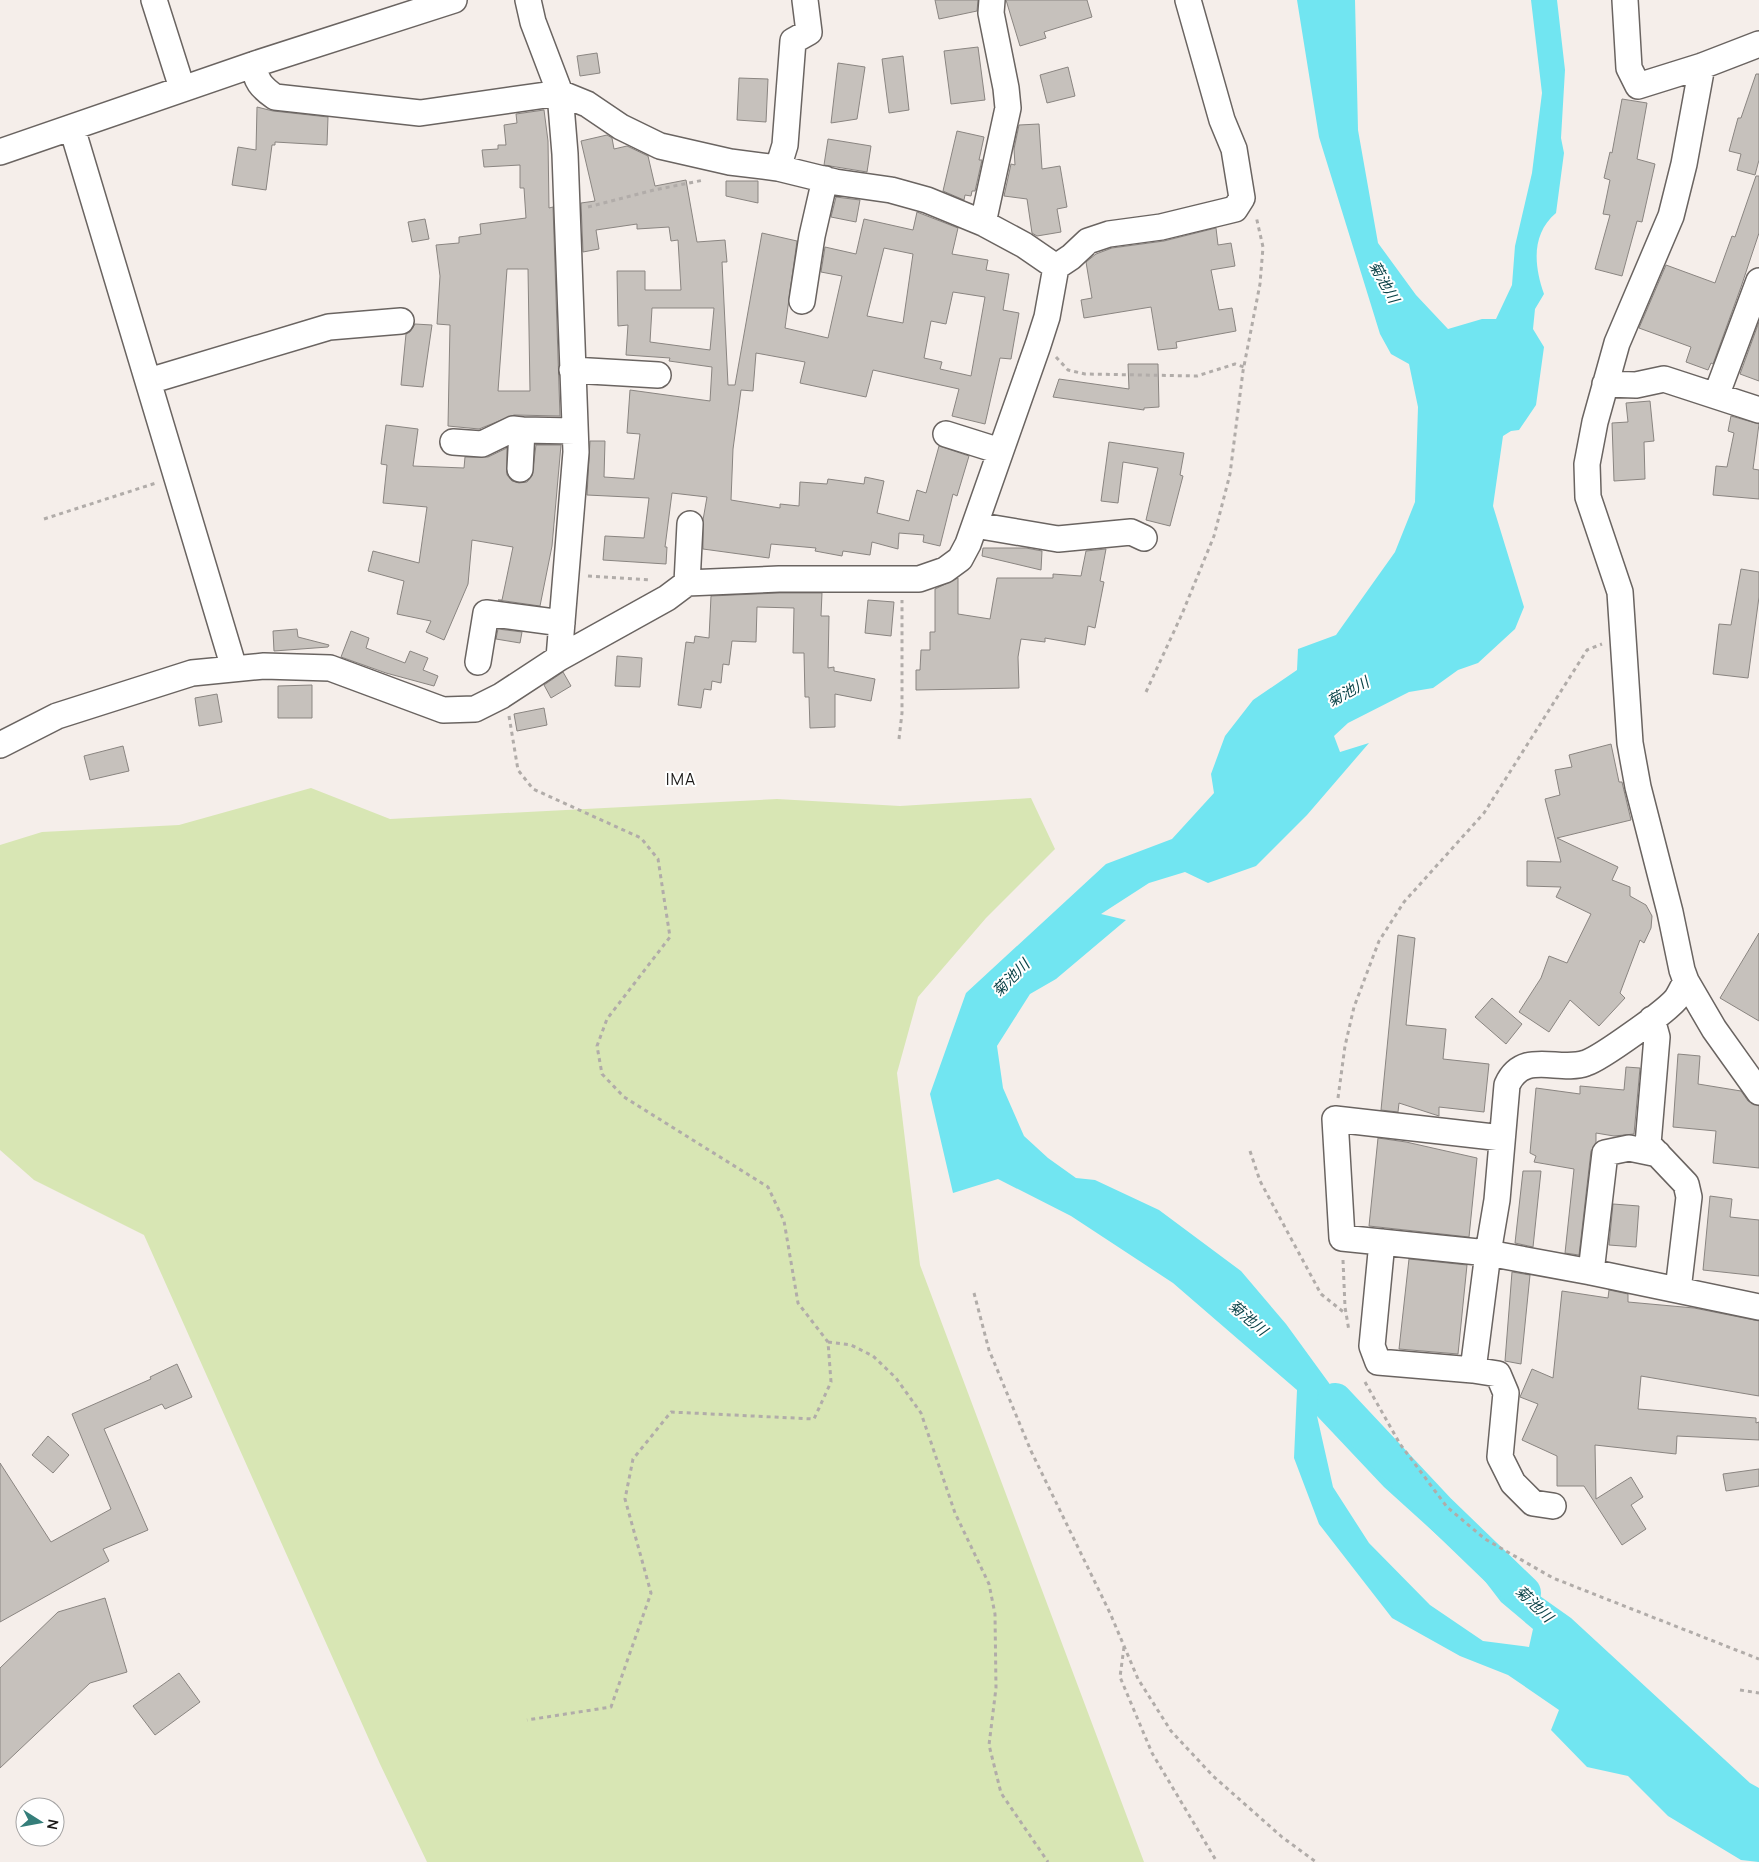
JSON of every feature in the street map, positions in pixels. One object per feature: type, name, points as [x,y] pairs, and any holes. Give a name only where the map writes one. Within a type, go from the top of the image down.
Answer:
[{"type":"street","points":[[154,0],[182,88]]},
{"type":"street","points":[[0,152],[182,88],[454,0]]},
{"type":"street","points":[[528,0],[533,22],[560,93],[566,211],[575,462],[559,658]]},
{"type":"street","points":[[778,168],[785,144],[793,41],[809,32],[805,0]]},
{"type":"street","points":[[983,223],[1008,108],[1006,88],[991,13],[992,0]]},
{"type":"street","points":[[0,745],[58,716],[130,691],[192,673],[234,668],[272,666],[330,668],[443,710],[475,709],[501,696],[559,658],[667,598],[687,583],[919,579],[944,570],[960,559],[975,525],[1047,317],[1056,267],[1071,257],[1088,240],[1109,234],[1161,227],[1235,209],[1242,198],[1234,149],[1222,120],[1188,0]]},
{"type":"street","points":[[1625,0],[1629,68],[1638,86],[1702,66],[1759,44]]},
{"type":"street","points":[[254,64],[254,71],[262,88],[275,96],[420,113],[560,93],[586,104],[621,127],[660,146],[730,162],[778,168],[825,179],[891,190],[918,198],[983,223],[1024,245],[1056,267]]},
{"type":"street","points":[[1702,66],[1688,146],[1671,216],[1617,343],[1605,384],[1587,464],[1588,497],[1620,592],[1624,642],[1626,716],[1638,787],[1686,981],[1714,1029],[1759,1092]]},
{"type":"street","points":[[72,128],[178,476],[234,668]]},
{"type":"street","points":[[802,301],[812,236],[825,179]]},
{"type":"street","points":[[1716,396],[1759,281]]},
{"type":"street","points":[[149,381],[329,327],[401,322]]},
{"type":"street","points":[[572,370],[658,375]]},
{"type":"street","points":[[1605,384],[1636,385],[1664,379],[1759,410]]},
{"type":"street","points":[[453,442],[482,444],[513,428],[522,430],[575,431]]},
{"type":"street","points":[[520,469],[522,430]]},
{"type":"street","points":[[946,434],[1000,451]]},
{"type":"street","points":[[687,583],[690,524]]},
{"type":"street","points":[[975,525],[1058,539],[1131,532],[1144,538]]},
{"type":"street","points":[[478,662],[486,613],[562,623]]},
{"type":"street","points":[[1473,1370],[1496,1200],[1507,1085],[1511,1075],[1529,1064],[1586,1063],[1652,1018],[1676,999],[1686,981]]},
{"type":"street","points":[[1652,1018],[1657,1037],[1648,1144],[1686,1184],[1689,1197],[1678,1290]]},
{"type":"street","points":[[1502,1138],[1335,1119],[1342,1238],[1488,1253],[1759,1307]]},
{"type":"street","points":[[1591,1272],[1605,1153],[1629,1148],[1658,1154]]},
{"type":"street","points":[[1382,1242],[1372,1346],[1378,1362],[1498,1374],[1506,1393],[1500,1458],[1513,1483],[1534,1503],[1554,1506]]},
{"type":"path","points":[[566,211],[725,175],[730,162]]},
{"type":"path","points":[[1146,692],[1182,614],[1214,536],[1230,474],[1244,367],[1260,284],[1263,247],[1258,219],[1242,198]]},
{"type":"path","points":[[1038,345],[1047,347],[1068,370],[1085,374],[1197,376],[1235,364],[1244,367]]},
{"type":"path","points":[[44,519],[178,476]]},
{"type":"path","points":[[565,574],[687,583]]},
{"type":"path","points":[[899,739],[902,712],[900,579]]},
{"type":"path","points":[[1335,1119],[1345,1046],[1354,1007],[1379,941],[1404,902],[1484,813],[1587,650],[1601,644],[1624,642]]},
{"type":"path","points":[[501,696],[511,721],[518,770],[533,789],[642,838],[658,859],[670,937],[607,1019],[596,1046],[602,1074],[624,1096],[768,1187],[784,1221],[798,1303],[828,1342],[832,1382],[814,1419],[671,1412],[633,1459],[625,1499],[651,1593],[611,1707],[527,1720]]},
{"type":"path","points":[[1250,1151],[1260,1181],[1321,1294],[1346,1315]]},
{"type":"path","points":[[974,1293],[988,1350],[1027,1442],[1138,1679],[1171,1731],[1213,1776],[1282,1837],[1316,1862]]},
{"type":"path","points":[[828,1342],[851,1345],[873,1356],[896,1378],[921,1413],[955,1513],[989,1584],[995,1614],[996,1688],[989,1745],[1000,1793],[1048,1862]]},
{"type":"path","points":[[1124,1647],[1120,1677],[1152,1753],[1217,1862]]},
{"type":"path","points":[[1740,1690],[1759,1692]]},
{"type":"green space","points":[[311,788],[390,819],[777,799],[900,806],[1031,798],[1055,849],[986,918],[918,997],[897,1073],[920,1265],[1144,1862],[427,1862],[380,1764],[144,1235],[34,1180],[0,1150],[0,845],[42,832],[179,825]]},
{"type":"water","points":[[1297,0],[1355,0],[1358,130],[1378,243],[1416,295],[1448,329],[1482,319],[1496,319],[1512,285],[1515,246],[1532,173],[1542,93],[1531,0],[1557,0],[1565,70],[1561,138],[1564,153],[1556,213],[1542,231],[1537,251],[1538,272],[1544,294],[1535,309],[1533,329],[1544,347],[1536,405],[1519,430],[1511,431],[1503,436],[1493,506],[1524,607],[1515,629],[1478,663],[1458,670],[1433,688],[1409,692],[1348,723],[1334,736],[1340,752],[1369,743],[1307,815],[1256,866],[1208,883],[1185,872],[1149,883],[1101,914],[1126,920],[1056,979],[1030,994],[997,1046],[1003,1088],[1024,1136],[1048,1158],[1076,1178],[1095,1180],[1159,1210],[1241,1271],[1286,1324],[1425,1515],[1571,1618],[1750,1783],[1759,1788],[1759,1862],[1741,1860],[1668,1816],[1628,1776],[1587,1767],[1551,1730],[1559,1710],[1508,1675],[1460,1656],[1392,1618],[1319,1524],[1294,1458],[1297,1390],[1173,1283],[1071,1216],[998,1179],[953,1193],[930,1094],[966,993],[1106,864],[1172,839],[1214,793],[1211,774],[1225,736],[1253,700],[1297,670],[1298,649],[1336,635],[1395,552],[1415,502],[1418,407],[1409,364],[1391,354],[1380,334],[1319,137]],"holes":[[[1317,1416],[1384,1487],[1478,1572],[1501,1602],[1533,1629],[1529,1647],[1483,1641],[1430,1605],[1369,1543],[1333,1487]]]},
{"type":"building","points":[[935,0],[978,0],[977,11],[939,19]]},
{"type":"building","points":[[1006,0],[1087,0],[1092,17],[1044,32],[1046,38],[1020,46]]},
{"type":"building","points":[[978,47],[985,100],[951,104],[944,51]]},
{"type":"building","points":[[597,53],[600,73],[580,76],[577,56]]},
{"type":"building","points":[[903,56],[909,110],[889,113],[882,59]]},
{"type":"building","points":[[838,63],[865,67],[857,119],[831,123]]},
{"type":"building","points":[[1068,67],[1075,96],[1047,103],[1040,75]]},
{"type":"building","points":[[1756,74],[1759,74],[1759,160],[1755,175],[1737,170],[1741,154],[1729,151],[1738,118],[1741,118]]},
{"type":"building","points":[[739,78],[768,79],[766,122],[737,120]]},
{"type":"building","points":[[1622,99],[1647,103],[1637,159],[1655,164],[1642,222],[1637,221],[1622,276],[1595,269],[1610,215],[1603,214],[1610,180],[1604,178],[1610,152],[1612,153]]},
{"type":"building","points":[[257,107],[273,111],[328,117],[327,145],[275,142],[275,145],[272,145],[266,190],[232,185],[238,147],[256,150]]},
{"type":"building","points":[[544,110],[548,141],[549,208],[553,207],[560,416],[514,415],[479,429],[448,426],[450,325],[437,324],[440,276],[436,245],[459,243],[459,237],[481,234],[480,224],[526,218],[524,188],[520,188],[520,165],[484,167],[482,150],[498,149],[498,145],[506,145],[504,125],[517,123],[516,114]],"holes":[[[507,269],[528,269],[530,391],[498,391]]]},
{"type":"building","points":[[1039,124],[1042,169],[1060,166],[1067,207],[1057,209],[1061,232],[1037,236],[1032,233],[1027,199],[1004,196],[1011,164],[1015,165],[1014,149],[1019,125]]},
{"type":"building","points":[[957,131],[984,137],[979,160],[982,160],[975,191],[972,191],[971,196],[965,195],[964,200],[943,191]]},
{"type":"building","points":[[607,135],[612,138],[614,149],[627,146],[648,156],[655,186],[686,180],[697,242],[725,240],[727,262],[722,262],[728,385],[735,385],[762,233],[797,241],[785,328],[828,338],[842,276],[821,272],[825,247],[856,254],[864,219],[913,230],[917,212],[958,228],[952,254],[988,260],[986,270],[1009,274],[1003,310],[1019,313],[1011,359],[1000,358],[985,424],[952,416],[959,389],[873,370],[866,397],[800,383],[805,362],[756,353],[753,391],[741,390],[733,449],[731,500],[780,508],[780,504],[799,506],[800,482],[827,484],[828,479],[864,484],[865,477],[884,481],[877,513],[909,521],[917,490],[926,493],[939,446],[969,456],[957,496],[953,494],[940,546],[923,542],[924,535],[899,533],[898,549],[872,542],[870,555],[843,551],[842,556],[815,551],[816,548],[771,544],[769,558],[703,549],[703,520],[707,497],[672,493],[665,547],[667,547],[666,564],[603,560],[605,536],[644,538],[649,498],[587,495],[590,441],[605,441],[604,477],[634,479],[640,434],[627,433],[630,390],[710,401],[712,367],[669,361],[670,358],[626,355],[628,325],[618,326],[617,271],[645,271],[645,290],[681,290],[678,240],[671,241],[669,227],[637,229],[637,224],[596,230],[599,249],[583,252],[581,203],[595,201],[581,141]],"holes":[[[884,248],[913,254],[903,323],[867,316]],[[953,292],[985,297],[971,376],[940,369],[942,362],[924,358],[931,321],[946,324]],[[652,308],[714,308],[710,350],[650,342]]]},
{"type":"building","points":[[828,139],[871,146],[867,172],[824,165]]},
{"type":"building","points":[[1756,176],[1759,176],[1759,233],[1713,364],[1711,363],[1708,370],[1686,362],[1691,347],[1639,328],[1666,265],[1715,283],[1732,236],[1735,237]]},
{"type":"building","points":[[726,181],[758,181],[758,203],[726,196]]},
{"type":"building","points":[[836,197],[860,200],[856,222],[831,217]]},
{"type":"building","points":[[425,219],[429,239],[412,242],[408,222]]},
{"type":"building","points":[[1216,228],[1218,245],[1231,243],[1235,266],[1211,270],[1219,310],[1232,308],[1236,331],[1176,342],[1177,348],[1158,350],[1151,307],[1084,318],[1081,300],[1092,298],[1086,262],[1096,254],[1112,248],[1164,241]]},
{"type":"building","points":[[1759,322],[1759,381],[1740,374]]},
{"type":"building","points":[[415,324],[432,325],[423,387],[401,385],[406,334],[410,332]]},
{"type":"building","points":[[1128,364],[1158,364],[1159,407],[1144,408],[1144,410],[1053,397],[1059,379],[1129,389]]},
{"type":"building","points":[[1650,401],[1654,441],[1644,442],[1645,479],[1614,481],[1612,423],[1628,422],[1626,403]]},
{"type":"building","points":[[1731,416],[1759,424],[1753,469],[1759,470],[1759,499],[1713,495],[1716,466],[1727,467],[1734,433],[1728,431]]},
{"type":"building","points":[[386,425],[418,429],[413,466],[464,468],[465,457],[488,457],[507,448],[507,475],[512,481],[519,483],[527,482],[532,476],[536,445],[561,445],[552,546],[540,606],[498,600],[502,600],[513,547],[472,540],[468,584],[444,640],[426,632],[431,621],[397,614],[404,581],[368,571],[373,551],[419,563],[427,507],[383,503],[387,465],[381,464]]},
{"type":"building","points":[[1109,442],[1184,453],[1180,475],[1183,476],[1170,526],[1146,520],[1158,468],[1123,462],[1118,503],[1101,501]]},
{"type":"building","points":[[983,548],[1026,548],[1042,551],[1041,570],[982,556]]},
{"type":"building","points":[[1106,549],[1100,581],[1104,582],[1095,628],[1088,626],[1085,645],[1045,638],[1045,642],[1021,639],[1018,657],[1019,688],[916,690],[916,670],[920,670],[921,650],[930,650],[930,632],[935,632],[935,589],[958,578],[958,614],[990,619],[997,578],[1053,578],[1053,574],[1081,576],[1086,551]]},
{"type":"building","points":[[1741,569],[1759,572],[1759,597],[1748,678],[1713,674],[1719,624],[1731,625]]},
{"type":"building","points":[[822,593],[821,616],[829,616],[828,668],[834,667],[834,671],[875,679],[871,701],[835,694],[835,727],[810,728],[809,697],[805,697],[804,653],[793,653],[794,608],[757,607],[756,642],[732,641],[729,665],[723,664],[721,683],[712,681],[711,690],[704,689],[701,708],[678,705],[686,642],[694,643],[695,636],[709,638],[711,596]]},
{"type":"building","points":[[868,600],[894,602],[891,636],[865,633]]},
{"type":"building","points":[[297,629],[298,637],[329,645],[328,647],[274,651],[273,631]]},
{"type":"building","points":[[498,629],[522,632],[520,643],[496,639]]},
{"type":"building","points":[[351,631],[369,638],[366,648],[405,663],[410,651],[428,658],[423,670],[438,676],[434,686],[386,673],[341,657]]},
{"type":"building","points":[[617,656],[642,658],[640,687],[615,686]]},
{"type":"building","points":[[563,672],[571,686],[551,698],[544,685]]},
{"type":"building","points":[[312,685],[312,718],[278,718],[278,686]]},
{"type":"building","points":[[217,694],[222,722],[199,726],[195,698]]},
{"type":"building","points":[[544,708],[547,725],[517,731],[514,714]]},
{"type":"building","points":[[1611,744],[1619,782],[1622,782],[1631,820],[1557,838],[1618,867],[1612,880],[1630,887],[1630,896],[1646,905],[1652,916],[1651,928],[1644,943],[1640,940],[1620,993],[1625,998],[1599,1026],[1570,1000],[1549,1032],[1519,1012],[1541,978],[1549,956],[1567,963],[1591,914],[1556,897],[1561,887],[1527,886],[1527,861],[1561,862],[1545,799],[1560,795],[1555,770],[1572,767],[1569,755]]},
{"type":"building","points":[[123,746],[129,771],[90,780],[84,756]]},
{"type":"building","points":[[1759,933],[1759,1021],[1720,998]]},
{"type":"building","points":[[1398,935],[1415,938],[1406,1025],[1446,1029],[1443,1059],[1489,1064],[1484,1112],[1439,1107],[1439,1116],[1399,1103],[1398,1112],[1381,1110]]},
{"type":"building","points":[[1492,998],[1522,1024],[1506,1044],[1475,1017]]},
{"type":"building","points":[[1678,1054],[1700,1056],[1698,1084],[1741,1091],[1748,1101],[1759,1106],[1759,1168],[1713,1163],[1716,1131],[1673,1127]]},
{"type":"building","points":[[1626,1067],[1640,1068],[1634,1134],[1614,1136],[1596,1133],[1596,1143],[1591,1151],[1579,1255],[1565,1253],[1574,1169],[1534,1162],[1536,1156],[1530,1153],[1536,1088],[1580,1094],[1580,1086],[1624,1090]]},
{"type":"building","points":[[1378,1138],[1406,1142],[1477,1158],[1469,1237],[1369,1226]]},
{"type":"building","points":[[1523,1171],[1541,1171],[1533,1247],[1515,1243]]},
{"type":"building","points":[[1710,1196],[1732,1199],[1730,1217],[1759,1220],[1759,1276],[1703,1270]]},
{"type":"building","points":[[1613,1204],[1639,1206],[1636,1247],[1609,1245]]},
{"type":"building","points":[[1409,1259],[1467,1265],[1458,1354],[1399,1349]]},
{"type":"building","points":[[1512,1272],[1530,1275],[1521,1364],[1505,1361]]},
{"type":"building","points":[[1609,1290],[1628,1294],[1628,1302],[1694,1308],[1759,1321],[1759,1396],[1641,1376],[1638,1409],[1756,1418],[1756,1423],[1759,1422],[1759,1440],[1677,1436],[1676,1454],[1595,1445],[1596,1499],[1631,1477],[1643,1497],[1631,1505],[1646,1529],[1622,1545],[1584,1486],[1557,1486],[1557,1456],[1522,1440],[1538,1404],[1520,1397],[1532,1369],[1553,1378],[1562,1291],[1608,1298]]},
{"type":"building","points":[[177,1364],[192,1397],[165,1409],[162,1404],[104,1429],[148,1530],[103,1549],[109,1561],[0,1622],[0,1463],[51,1542],[111,1509],[72,1414],[151,1379],[150,1377]]},
{"type":"building","points":[[48,1436],[69,1455],[53,1473],[32,1455]]},
{"type":"building","points":[[1759,1469],[1759,1486],[1726,1491],[1723,1474]]},
{"type":"building","points":[[105,1598],[127,1672],[90,1683],[0,1768],[0,1668],[58,1612]]},
{"type":"building","points":[[179,1673],[200,1702],[155,1735],[133,1706]]},
{"type":"waterway","name":"菊池川","points":[[1335,1401],[1439,1512],[1523,1593]]},
{"type":"district","name":"IMA","points":[[681,779]]}]
